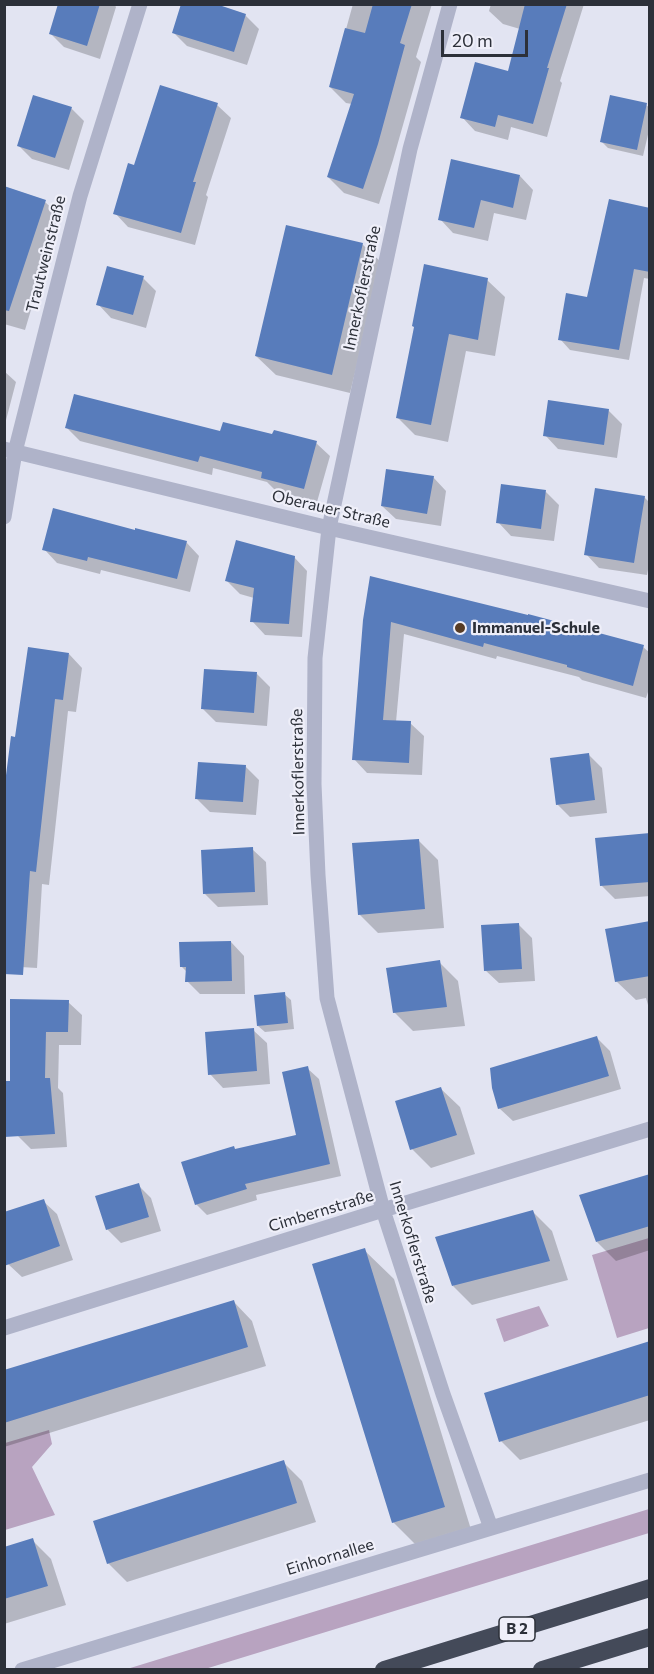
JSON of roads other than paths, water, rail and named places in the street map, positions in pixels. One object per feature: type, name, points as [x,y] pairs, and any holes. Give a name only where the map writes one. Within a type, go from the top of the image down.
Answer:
[{"type":"highway","name":"B 2","points":[[384,1670],[650,1587]]},
{"type":"highway","points":[[542,1670],[650,1636]]},
{"type":"street","name":"Trautweinstraße","points":[[4,517],[10,451],[80,196],[140,4]]},
{"type":"street","name":"Innerkoflerstraße","points":[[450,4],[410,149],[329,528],[315,658],[314,784],[327,998],[383,1210],[443,1394],[490,1528]]},
{"type":"street","name":"Oberauer Straße","points":[[10,451],[329,528],[650,601]]},
{"type":"street","name":"Cimbernstraße","points":[[4,1328],[650,1129]]},
{"type":"street","name":"Einhornallee","points":[[22,1670],[650,1480]]},
{"type":"place","name":"Immanuel-Schule","points":[[460,628]]}]
